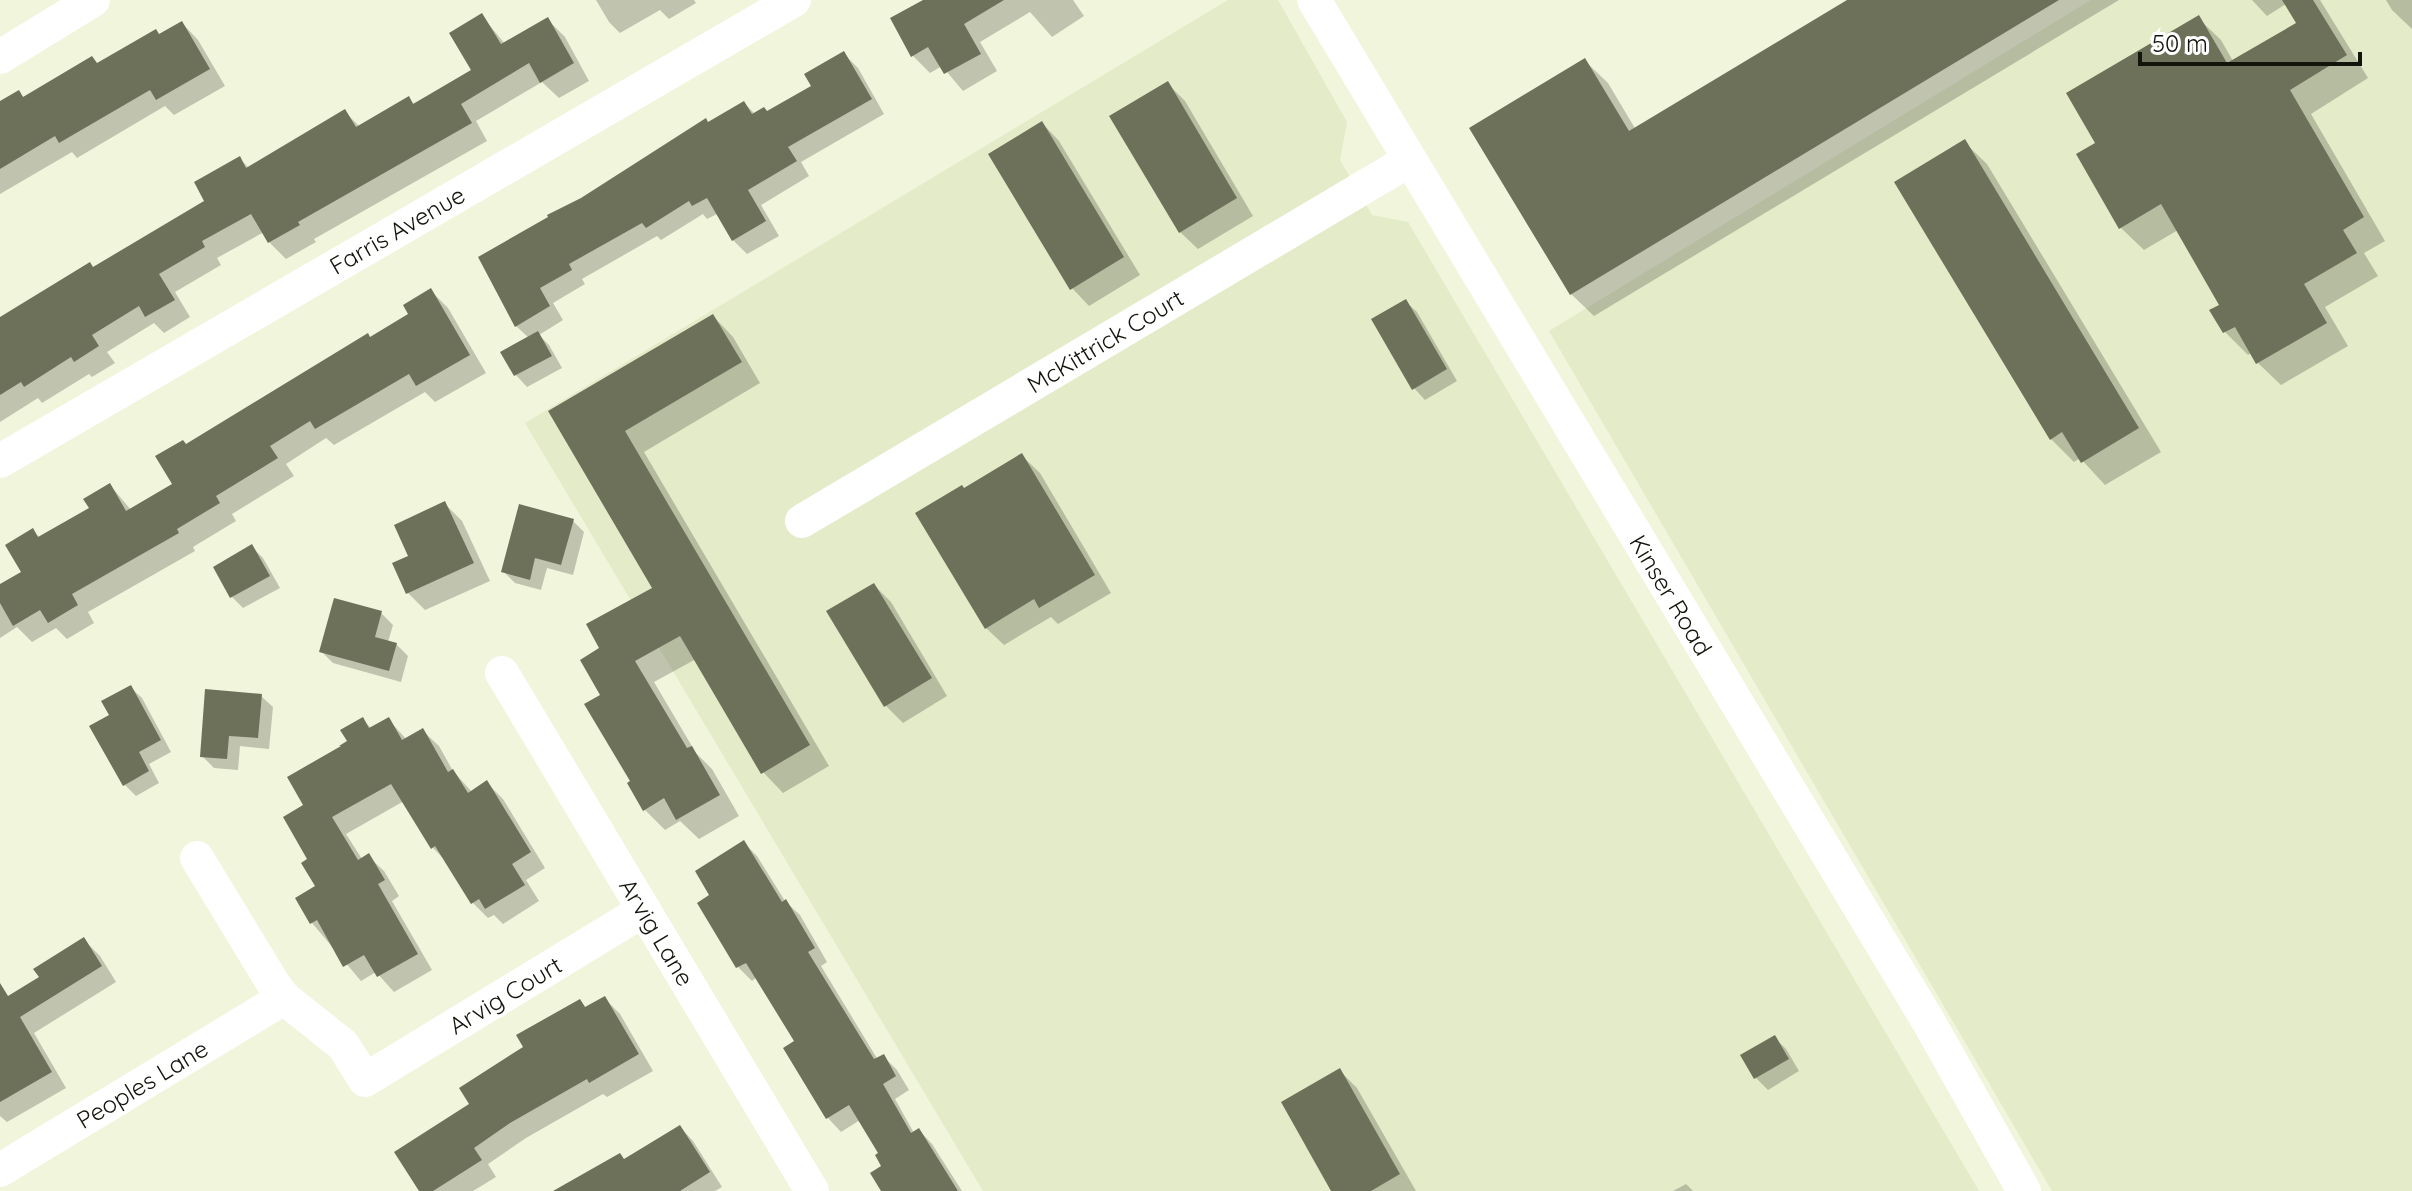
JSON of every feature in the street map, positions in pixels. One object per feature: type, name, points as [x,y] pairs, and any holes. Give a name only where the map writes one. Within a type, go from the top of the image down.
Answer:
[{"type":"street","points":[[0,57],[93,0]]},
{"type":"street","name":"Farris Avenue","points":[[0,461],[794,0]]},
{"type":"street","name":"Kinser Road","points":[[1314,0],[1408,161],[1927,1019],[2024,1191]]},
{"type":"street","name":"McKittrick Court","points":[[802,521],[1408,161]]},
{"type":"street","name":"Arvig Lane","points":[[502,673],[812,1191]]},
{"type":"street","points":[[197,858],[284,998]]},
{"type":"street","name":"Arvig Court","points":[[284,998],[343,1045],[365,1080],[644,910]]},
{"type":"street","name":"Peoples Lane","points":[[0,1170],[284,998]]},
{"type":"shaded area","points":[[1228,0],[1278,0],[1347,122],[1340,160],[1372,215],[1408,222],[1979,1191],[983,1191],[525,423]]},
{"type":"shaded area","points":[[2091,0],[2412,0],[2412,1191],[2052,1191],[1549,331]]},
{"type":"building","points":[[923,0],[1004,0],[964,24],[981,54],[944,74],[928,47],[911,57],[890,18]]},
{"type":"building","points":[[1847,0],[2059,0],[1570,295],[1469,128],[1585,58],[1629,131]]},
{"type":"building","points":[[2282,0],[2313,0],[2347,55],[2290,90],[2364,217],[2343,230],[2357,253],[2304,284],[2327,323],[2256,364],[2235,327],[2223,333],[2209,310],[2219,305],[2161,204],[2119,229],[2076,154],[2095,143],[2066,93],[2199,15],[2227,63],[2296,23]]},
{"type":"building","points":[[482,13],[501,44],[548,17],[574,63],[540,83],[529,63],[461,104],[472,123],[298,222],[300,225],[268,243],[251,214],[202,241],[205,247],[159,274],[175,300],[145,317],[139,306],[92,335],[99,346],[74,362],[71,357],[24,387],[21,382],[0,395],[0,317],[90,262],[93,267],[204,201],[194,182],[240,156],[246,168],[345,109],[356,127],[409,96],[413,104],[471,70],[449,33]]},
{"type":"building","points":[[182,21],[210,69],[156,100],[150,90],[59,143],[55,136],[0,169],[0,101],[19,90],[23,97],[92,56],[97,63],[156,29],[159,34]]},
{"type":"building","points":[[844,51],[872,99],[788,147],[797,161],[748,190],[766,221],[732,241],[707,198],[692,206],[689,201],[646,228],[642,223],[569,264],[572,270],[540,288],[550,306],[515,327],[478,257],[581,198],[706,118],[708,122],[744,101],[752,114],[764,107],[767,111],[811,86],[804,74]]},
{"type":"building","points":[[1168,81],[1237,198],[1179,233],[1109,116]]},
{"type":"building","points":[[1042,121],[1124,257],[1070,290],[988,154]]},
{"type":"building","points":[[1965,139],[2139,428],[2081,463],[2062,432],[2050,440],[1894,182]]},
{"type":"building","points":[[431,288],[470,355],[416,386],[409,374],[315,429],[310,421],[270,446],[278,458],[216,496],[220,503],[177,529],[179,533],[72,594],[78,605],[48,623],[40,610],[13,626],[0,603],[0,584],[21,572],[5,545],[33,528],[38,537],[89,508],[83,499],[110,483],[126,511],[172,484],[155,456],[183,440],[186,444],[368,333],[370,337],[408,314],[403,305]]},
{"type":"building","points":[[1406,299],[1447,369],[1412,390],[1371,319]]},
{"type":"building","points":[[713,314],[742,362],[625,431],[810,745],[761,774],[680,636],[635,661],[687,748],[692,746],[720,795],[676,820],[664,798],[643,811],[627,783],[630,781],[584,704],[600,695],[580,660],[599,648],[586,624],[652,588],[548,411]]},
{"type":"building","points":[[538,331],[552,356],[514,376],[500,352]]},
{"type":"building","points":[[1022,453],[1095,575],[1039,608],[1034,599],[985,629],[915,513]]},
{"type":"building","points":[[445,501],[474,563],[406,594],[392,563],[408,556],[394,525]]},
{"type":"building","points":[[519,504],[574,519],[561,565],[535,558],[530,580],[501,572]]},
{"type":"building","points":[[252,544],[270,576],[230,598],[213,567]]},
{"type":"building","points":[[874,583],[932,678],[884,707],[826,611]]},
{"type":"building","points":[[334,598],[382,611],[375,637],[397,643],[389,671],[319,652]]},
{"type":"building","points":[[131,685],[161,740],[139,752],[149,771],[123,786],[89,726],[109,715],[101,701]]},
{"type":"building","points":[[205,689],[262,694],[258,738],[229,736],[227,759],[200,757]]},
{"type":"building","points":[[363,717],[369,728],[389,717],[402,740],[423,728],[448,772],[453,769],[468,793],[487,780],[531,852],[512,864],[525,885],[485,909],[479,899],[471,904],[435,846],[431,849],[391,784],[332,817],[358,860],[369,853],[385,880],[378,884],[418,954],[377,977],[364,955],[343,967],[317,920],[310,924],[295,898],[315,886],[301,863],[307,859],[283,817],[303,805],[287,777],[341,746],[347,741],[340,730]]},
{"type":"building","points":[[744,840],[782,902],[786,899],[815,948],[808,952],[874,1059],[884,1054],[896,1076],[883,1084],[911,1133],[919,1128],[958,1191],[881,1191],[870,1173],[881,1166],[875,1155],[878,1153],[849,1105],[826,1119],[783,1048],[794,1041],[746,963],[736,968],[697,903],[709,895],[695,871]]},
{"type":"building","points":[[84,937],[102,966],[20,1017],[52,1072],[0,1102],[0,983],[8,996],[39,977],[33,969]]},
{"type":"building","points":[[605,996],[639,1054],[589,1083],[587,1079],[510,1123],[474,1148],[482,1160],[433,1191],[419,1191],[394,1152],[469,1104],[459,1088],[523,1047],[516,1035],[580,999],[585,1007]]},
{"type":"building","points":[[1775,1035],[1789,1059],[1754,1079],[1740,1055]]},
{"type":"building","points":[[1340,1068],[1400,1174],[1371,1191],[1331,1191],[1281,1102]]},
{"type":"building","points":[[680,1125],[710,1172],[680,1191],[553,1191],[620,1153],[624,1159]]}]
